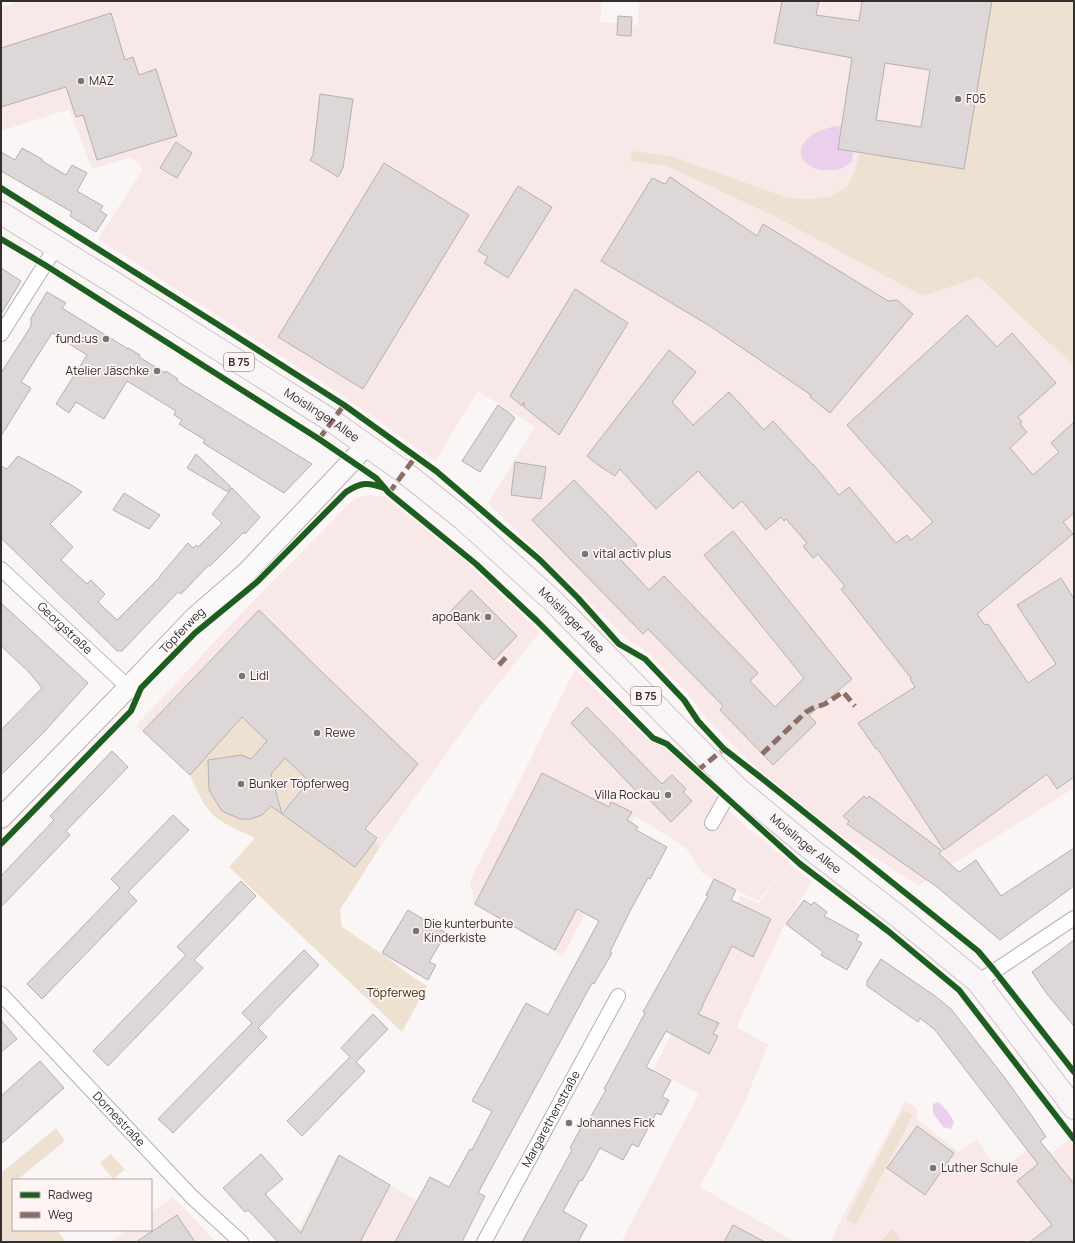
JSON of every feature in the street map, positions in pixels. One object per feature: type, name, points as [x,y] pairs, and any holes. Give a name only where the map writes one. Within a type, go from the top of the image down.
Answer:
[{"type":"main road","name":"Moislinger Allee","points":[[1,213],[332,421],[414,480],[463,519],[554,602],[736,787],[812,850],[978,982],[1074,1108]]},
{"type":"main road","name":"Töpferweg","points":[[1,818],[195,617],[247,572],[366,445]]},
{"type":"street","points":[[1,334],[56,247]]},
{"type":"street","name":"Georgstraße","points":[[1,569],[128,687]]},
{"type":"street","points":[[712,822],[726,798],[736,787]]},
{"type":"street","points":[[978,982],[1074,918]]},
{"type":"street","name":"Dornestraße","points":[[1,994],[192,1197],[241,1242]]},
{"type":"street","name":"Margarethenstraße","points":[[484,1242],[618,996]]},
{"type":"shaded area","points":[[20,1],[602,1],[600,22],[638,25],[639,1],[1074,1],[1074,788],[918,886],[833,830],[750,762],[703,715],[690,696],[647,652],[625,637],[488,503],[535,427],[478,391],[435,461],[346,398],[98,239],[143,169],[131,157],[92,169],[69,109],[1,131],[1,7]]},
{"type":"shaded area","points":[[841,126],[838,149],[854,151],[851,162],[840,169],[821,170],[805,162],[801,152],[802,146],[806,140],[817,132]]},
{"type":"shaded area","points":[[367,495],[385,497],[464,560],[540,632],[475,713],[380,847],[374,842],[355,867],[282,814],[243,717],[190,775],[136,726],[232,623],[353,500]]},
{"type":"shaded area","points":[[575,669],[648,740],[665,746],[707,786],[739,821],[790,862],[789,864],[812,882],[783,927],[737,1027],[768,1045],[743,1106],[700,1187],[796,1242],[621,1242],[699,1094],[654,1069],[740,896],[759,903],[785,869],[758,901],[703,874],[685,847],[635,816],[563,956],[474,905],[470,881]]},
{"type":"shaded area","name":"Luther Schule","points":[[905,1101],[917,1108],[918,1120],[959,1152],[977,1140],[999,1171],[1027,1150],[1038,1164],[1069,1139],[1074,1145],[1074,1242],[831,1242],[840,1221]]},
{"type":"shaded area","points":[[938,1102],[947,1110],[954,1122],[951,1129],[943,1127],[933,1113],[933,1104]]},
{"type":"shaded area","points":[[338,1155],[417,1201],[395,1242],[292,1242]]},
{"type":"shaded area","points":[[173,1197],[216,1242],[110,1242],[126,1231],[152,1231],[152,1212]]},
{"type":"green space","points":[[992,1],[1074,1],[1074,366],[979,277],[923,296],[772,215],[667,166],[630,161],[632,151],[671,156],[788,198],[811,199],[829,197],[847,187],[853,176],[860,152],[964,169]]},
{"type":"green space","points":[[242,717],[309,781],[283,814],[355,866],[374,842],[380,847],[340,910],[342,927],[427,986],[402,1032],[229,867],[255,838],[213,815],[201,799],[190,775]]},
{"type":"green space","points":[[903,1110],[913,1115],[856,1225],[846,1220]]},
{"type":"green space","points":[[56,1128],[65,1141],[18,1179],[12,1179],[12,1231],[58,1231],[66,1242],[1,1242],[1,1173]]},
{"type":"green space","points":[[111,1154],[125,1170],[113,1179],[100,1163]]},
{"type":"green space","points":[[893,1228],[902,1242],[880,1242]]},
{"type":"building","name":"F05","points":[[782,1],[819,1],[816,15],[859,21],[862,1],[992,1],[964,169],[838,149],[852,58],[774,43]],"holes":[[[885,63],[930,70],[921,127],[876,120]]]},
{"type":"building","name":"MAZ","points":[[111,13],[125,60],[133,57],[139,75],[156,69],[177,136],[97,160],[83,115],[76,117],[66,87],[1,107],[1,48]]},
{"type":"building","points":[[618,16],[632,17],[631,36],[617,35]]},
{"type":"building","points":[[320,94],[353,99],[343,168],[338,177],[310,160],[313,155]]},
{"type":"building","points":[[176,142],[192,153],[177,178],[160,168]]},
{"type":"building","points":[[22,148],[66,175],[72,165],[87,173],[77,191],[103,206],[100,211],[107,215],[96,232],[70,216],[72,212],[1,171],[1,152],[15,160]]},
{"type":"building","points":[[384,163],[469,215],[363,389],[278,337]]},
{"type":"building","points":[[670,177],[757,236],[763,224],[888,301],[897,300],[913,314],[830,413],[810,397],[811,395],[710,326],[601,261],[652,178],[665,184]]},
{"type":"building","points":[[518,186],[552,207],[508,278],[484,263],[488,257],[478,251]]},
{"type":"building","points":[[1,268],[21,281],[1,314]]},
{"type":"building","points":[[575,289],[628,323],[559,435],[524,407],[524,402],[522,406],[510,396]]},
{"type":"building","points":[[47,292],[66,303],[62,308],[140,355],[139,357],[165,373],[166,371],[178,379],[177,381],[312,464],[284,493],[203,443],[205,440],[179,424],[182,420],[174,415],[176,411],[127,381],[104,419],[76,402],[69,413],[56,404],[87,355],[52,333],[21,382],[31,388],[1,436],[1,373],[31,326],[31,318]]},
{"type":"building","points":[[967,315],[997,347],[1012,333],[1056,383],[1018,417],[1022,422],[1020,424],[1027,432],[1010,448],[1033,475],[1059,452],[1051,443],[1074,422],[1074,513],[1063,522],[1073,534],[977,614],[985,625],[988,624],[1028,683],[1056,664],[1017,605],[1061,578],[1074,599],[1074,777],[1057,789],[1047,774],[944,850],[877,748],[876,749],[858,723],[915,687],[910,679],[911,678],[841,589],[845,586],[818,554],[813,558],[803,546],[807,543],[786,519],[784,521],[781,517],[766,530],[742,501],[733,509],[698,471],[656,509],[620,469],[615,476],[587,456],[669,350],[696,372],[672,402],[693,425],[729,392],[764,430],[773,421],[813,464],[839,495],[849,487],[896,543],[907,535],[911,540],[933,522],[847,425]]},
{"type":"building","points":[[498,405],[515,418],[480,472],[462,461]]},
{"type":"building","points":[[196,454],[231,487],[228,492],[187,468]]},
{"type":"building","points":[[18,456],[82,492],[50,524],[73,547],[61,560],[87,584],[91,580],[105,594],[98,602],[117,620],[160,577],[188,543],[193,548],[196,545],[198,547],[222,523],[212,514],[232,488],[260,517],[245,534],[244,532],[181,594],[178,592],[122,651],[117,651],[1,538],[1,466],[7,469]]},
{"type":"building","points":[[515,462],[546,467],[541,499],[511,495]]},
{"type":"building","points":[[574,480],[637,545],[621,560],[649,590],[664,576],[758,673],[750,681],[775,707],[804,678],[704,555],[733,531],[852,679],[809,715],[816,723],[773,765],[720,710],[723,706],[648,629],[643,634],[532,520]]},
{"type":"building","points":[[124,493],[160,515],[149,529],[113,510]]},
{"type":"building","points":[[471,590],[517,636],[494,660],[448,614]]},
{"type":"building","points":[[1,603],[88,683],[43,733],[1,775],[1,730],[42,688],[29,672],[1,646]]},
{"type":"building","points":[[259,610],[418,764],[365,829],[377,838],[355,867],[282,814],[271,806],[262,815],[251,819],[240,819],[222,811],[209,790],[208,760],[241,755],[251,759],[267,741],[242,717],[190,775],[143,731]],"holes":[[[285,758],[309,781],[282,814],[271,774]]]},
{"type":"building","points":[[587,707],[662,784],[672,775],[686,789],[683,792],[692,801],[671,822],[642,792],[640,795],[571,723]]},
{"type":"building","points":[[112,751],[128,767],[66,831],[70,835],[1,907],[1,876],[54,820],[50,816]]},
{"type":"building","points":[[542,773],[609,807],[611,802],[632,812],[627,820],[638,827],[636,830],[667,847],[650,879],[648,878],[630,911],[610,952],[612,953],[594,984],[592,983],[478,1193],[485,1196],[462,1242],[395,1242],[430,1177],[449,1187],[470,1149],[472,1150],[492,1111],[472,1101],[526,1003],[548,1015],[599,921],[577,909],[555,950],[475,904]]},
{"type":"building","points":[[864,796],[867,799],[869,796],[942,851],[939,854],[959,872],[976,860],[1001,896],[1074,848],[1074,886],[1000,940],[937,887],[847,824],[849,821],[843,816]]},
{"type":"building","points":[[173,815],[189,830],[128,892],[137,901],[42,999],[27,984],[120,888],[111,879]]},
{"type":"building","points":[[714,879],[736,890],[731,900],[771,919],[753,957],[732,946],[698,1014],[719,1023],[713,1034],[718,1036],[709,1054],[666,1031],[646,1067],[671,1080],[662,1097],[669,1100],[661,1115],[656,1113],[638,1147],[632,1144],[623,1160],[600,1148],[563,1211],[587,1225],[578,1242],[522,1242],[572,1150],[570,1148],[584,1122],[587,1123],[606,1090],[604,1089],[645,1013],[643,1012],[708,896],[706,895]]},
{"type":"building","points":[[241,881],[256,896],[194,960],[203,968],[108,1066],[93,1051],[186,955],[177,947]]},
{"type":"building","points":[[804,900],[811,905],[814,902],[827,912],[824,916],[859,935],[856,940],[862,943],[847,970],[821,955],[823,952],[786,924]]},
{"type":"building","points":[[408,910],[446,933],[429,962],[436,965],[428,980],[382,953]]},
{"type":"building","points":[[1074,940],[1074,1026],[1047,994],[1032,972]]},
{"type":"building","points":[[304,950],[319,965],[258,1028],[267,1037],[173,1133],[158,1119],[252,1023],[242,1013]]},
{"type":"building","points":[[881,959],[935,996],[951,1009],[1005,1078],[1032,1116],[1046,1137],[1040,1141],[1074,1184],[1074,1242],[1030,1242],[1052,1225],[1017,1181],[1038,1164],[935,1030],[920,1018],[918,1022],[867,986],[867,981]]},
{"type":"building","points":[[373,1014],[388,1029],[356,1062],[365,1071],[302,1136],[287,1121],[350,1057],[341,1048]]},
{"type":"building","points":[[1,1020],[17,1039],[1,1052]]},
{"type":"building","points":[[40,1061],[64,1088],[1,1144],[1,1096]]},
{"type":"building","points":[[917,1126],[954,1153],[925,1195],[887,1168]]},
{"type":"building","points":[[261,1154],[283,1179],[265,1194],[301,1233],[339,1155],[390,1185],[360,1242],[278,1242],[248,1210],[245,1212],[223,1188]]},
{"type":"building","points":[[177,1215],[195,1242],[136,1242]]},
{"type":"building","points":[[733,1225],[765,1242],[724,1242]]},
{"type":"marked path","points":[[319,439],[344,405]]},
{"type":"marked path","points":[[389,493],[416,456]]},
{"type":"marked path","points":[[499,665],[509,654]]},
{"type":"marked path","points":[[762,754],[806,712],[825,704],[843,692],[855,706]]},
{"type":"marked path","points":[[697,771],[724,749]]},
{"type":"cycle path","points":[[1,188],[344,405],[436,471],[540,560],[578,598],[619,644],[645,659],[684,700],[698,721],[724,749],[978,951],[1074,1072]]},
{"type":"cycle path","points":[[1,239],[45,265],[319,439],[376,478],[389,493],[476,564],[537,621],[653,738],[667,744],[800,864],[888,931],[959,990],[1074,1139]]},
{"type":"cycle path","points":[[1,844],[131,711],[141,688],[195,633],[257,582],[346,492],[356,486],[365,484],[384,488]]},
{"type":"place","name":"MAZ","points":[[81,81]]},
{"type":"place","name":"F05","points":[[958,99]]},
{"type":"place","name":"fund:us","points":[[106,339]]},
{"type":"place","name":"Atelier Jäschke","points":[[157,371]]},
{"type":"place","name":"vital activ plus","points":[[585,554]]},
{"type":"place","name":"apoBank","points":[[488,617]]},
{"type":"place","name":"Lidl","points":[[242,676]]},
{"type":"place","name":"Rewe","points":[[317,733]]},
{"type":"place","name":"Bunker Töpferweg","points":[[241,784]]},
{"type":"place","name":"Villa Rockau","points":[[668,795]]},
{"type":"place","name":"Die kunterbunte Kinderkiste","points":[[416,931]]},
{"type":"place","name":"Johannes Fick","points":[[569,1123]]},
{"type":"place","name":"Luther Schule","points":[[933,1168]]}]
